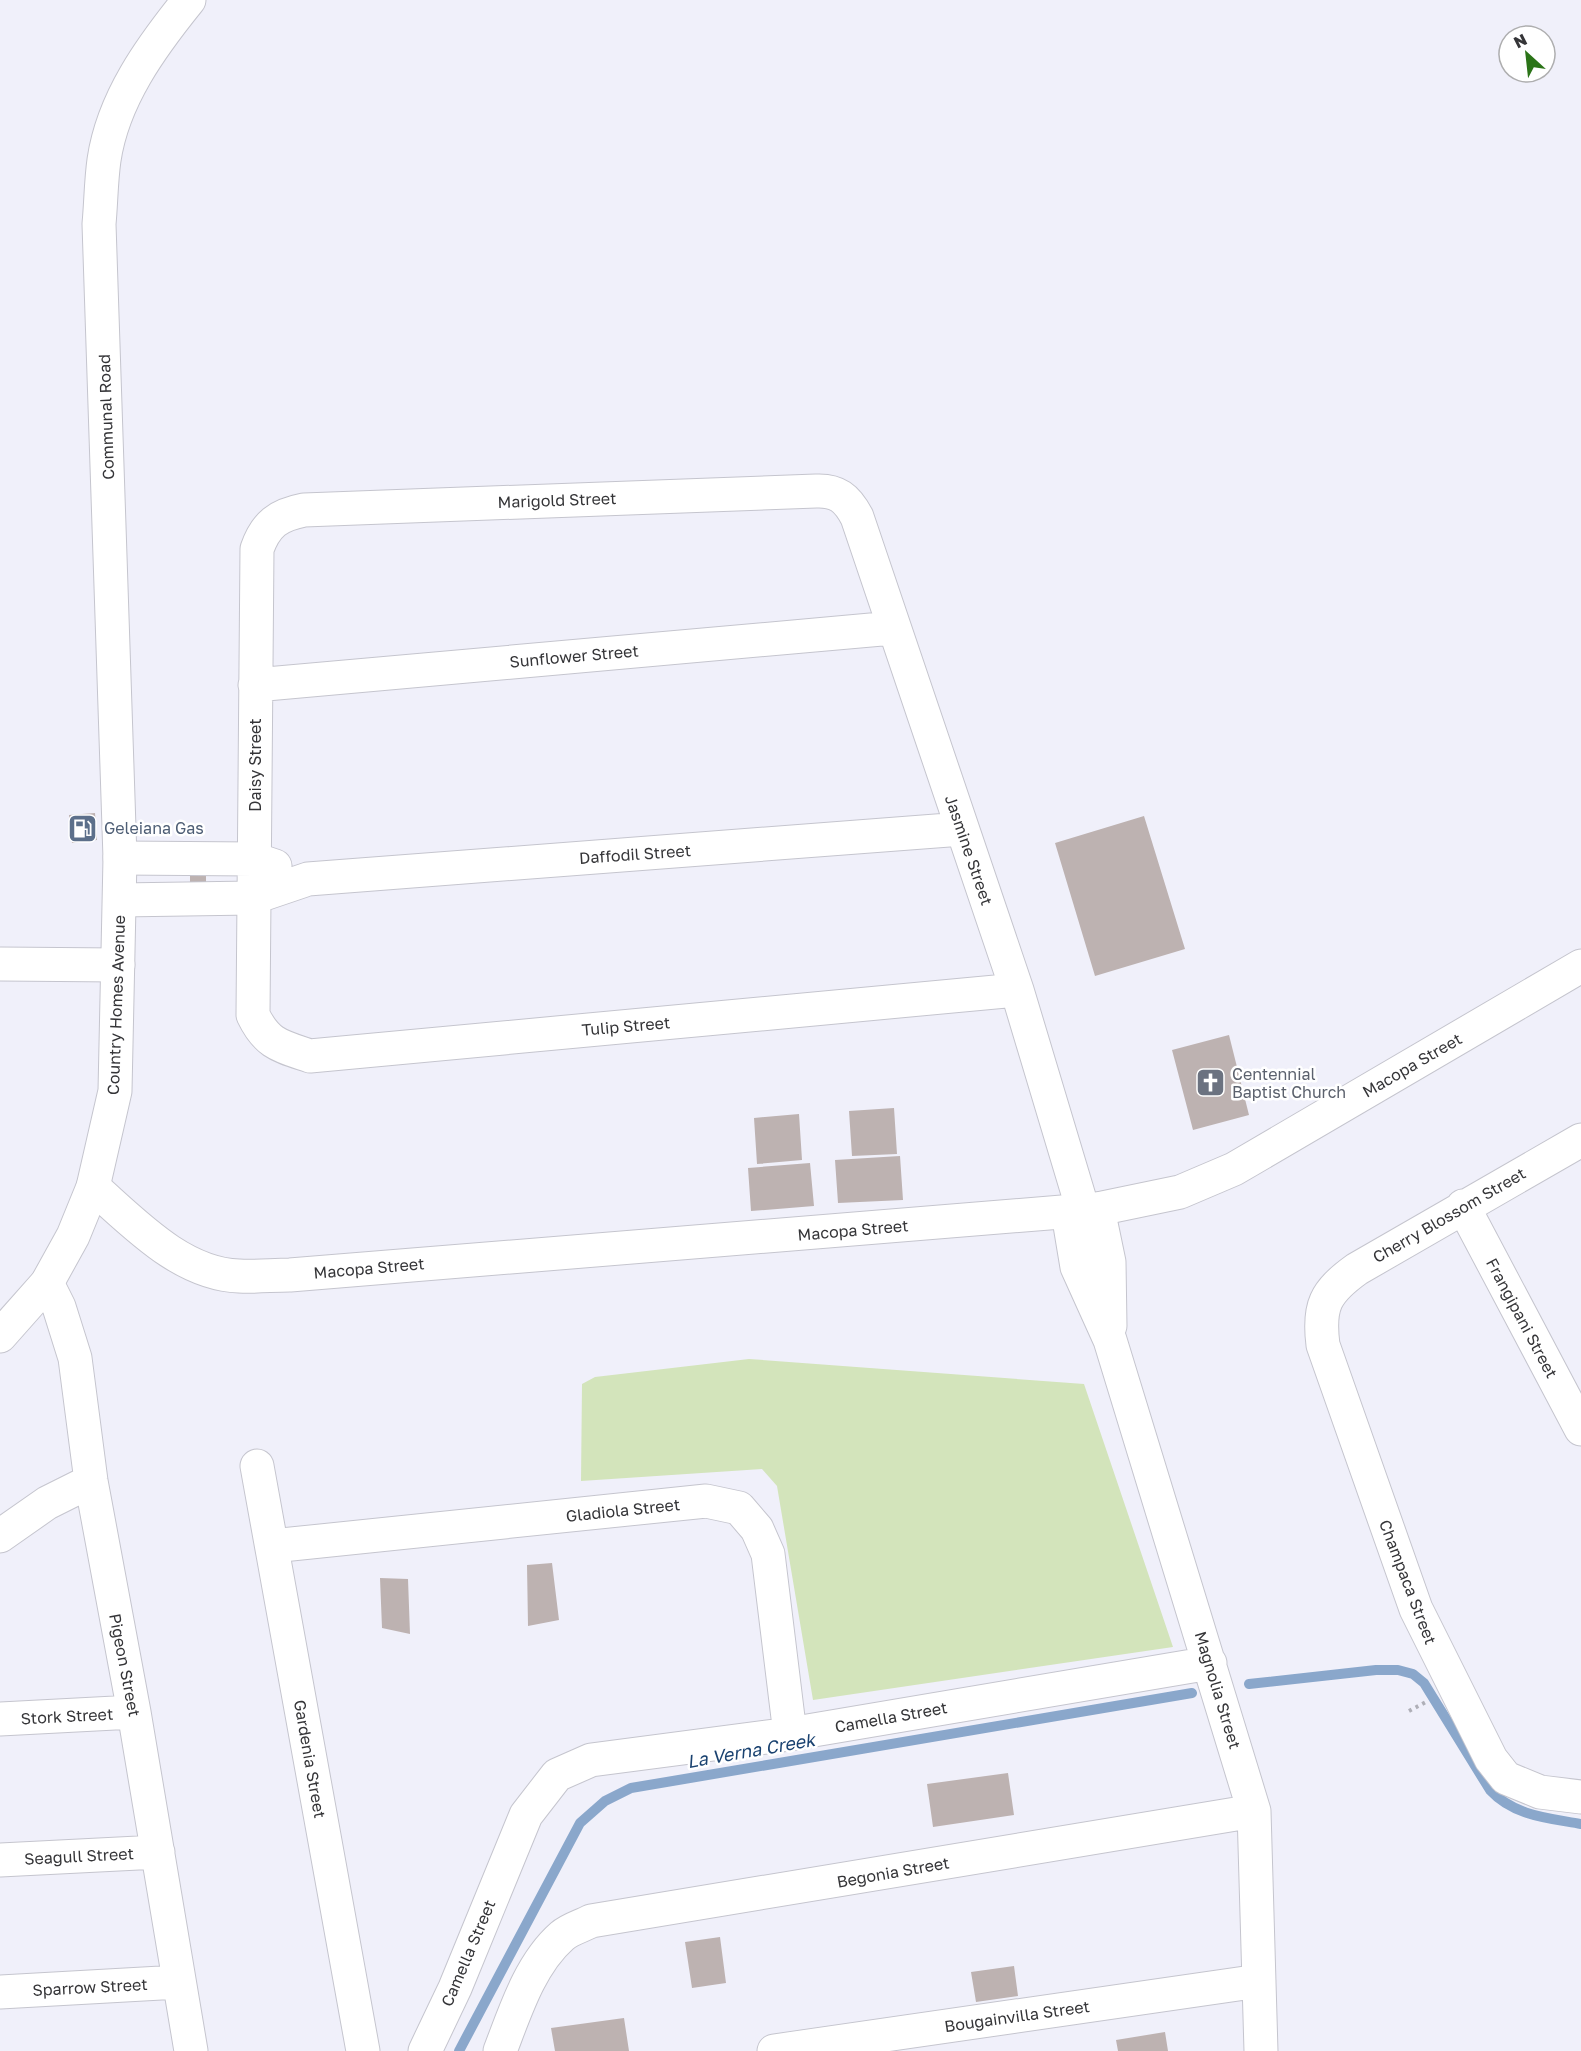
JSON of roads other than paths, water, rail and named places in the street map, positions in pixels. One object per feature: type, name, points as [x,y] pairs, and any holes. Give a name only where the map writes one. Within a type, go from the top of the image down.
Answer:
[{"type":"street","name":"Communal Road","points":[[120,858],[99,224],[104,160],[113,122],[137,71],[189,0]]},
{"type":"street","name":"Marigold Street","points":[[274,520],[304,510],[816,490],[831,490],[842,496]]},
{"type":"street","name":"Jasmine Street","points":[[842,496],[856,517],[963,829],[1017,990],[1083,1211]]},
{"type":"street","name":"Daisy Street","points":[[253,1015],[252,897],[257,549],[263,534],[274,520]]},
{"type":"street","name":"Sunflower Street","points":[[255,685],[893,628]]},
{"type":"street","name":"Daffodil Street","points":[[120,900],[252,897],[308,879],[963,829]]},
{"type":"street","name":"Daffodil Street","points":[[120,858],[254,859],[308,879]]},
{"type":"street","name":"Country Homes Avenue","points":[[0,1336],[47,1283],[73,1236],[93,1187],[115,1091],[120,858]]},
{"type":"street","points":[[0,964],[118,965]]},
{"type":"street","name":"Macopa Street","points":[[93,1187],[161,1246],[195,1265],[237,1276],[314,1273],[1083,1211],[1180,1192],[1234,1168],[1581,966]]},
{"type":"street","name":"Tulip Street","points":[[253,1015],[262,1034],[278,1046],[310,1056],[1017,990]]},
{"type":"street","name":"Cherry Blossom Street","points":[[1325,1300],[1338,1282],[1357,1269],[1581,1140]]},
{"type":"street","name":"Frangipani Street","points":[[1463,1206],[1581,1429]]},
{"type":"street","name":"Magnolia Street","points":[[1083,1211],[1108,1262],[1110,1340],[1254,1810],[1261,2051]]},
{"type":"street","name":"Pigeon Street","points":[[47,1283],[62,1315],[75,1358],[91,1481],[134,1712],[191,2051]]},
{"type":"street","name":"Champaca Street","points":[[1325,1300],[1320,1322],[1323,1345],[1416,1610],[1453,1687],[1491,1759],[1506,1778],[1540,1792],[1581,1797]]},
{"type":"street","name":"Gardenia Street","points":[[257,1466],[363,2051]]},
{"type":"street","points":[[0,1536],[46,1503],[91,1481]]},
{"type":"street","name":"Gladiola Street","points":[[272,1546],[706,1501],[739,1508],[757,1529],[768,1554],[790,1734]]},
{"type":"street","name":"Camella Street","points":[[425,2051],[455,1988],[526,1815],[557,1775],[591,1760],[790,1734],[1210,1663]]},
{"type":"street","name":"Stork Street","points":[[0,1719],[134,1712]]},
{"type":"street","name":"Begonia Street","points":[[500,2051],[515,2012],[543,1956],[564,1934],[591,1921],[1254,1810]]},
{"type":"street","name":"Seagull Street","points":[[0,1860],[158,1852]]},
{"type":"street","name":"Bougainvilla Street","points":[[774,2051],[1259,1981]]},
{"type":"street","name":"Sparrow Street","points":[[0,1992],[179,1982]]},
{"type":"waterway","name":"La Verna Creek","points":[[1249,1684],[1376,1670],[1398,1670],[1413,1674],[1424,1683],[1490,1790],[1499,1799],[1521,1811],[1581,1824]]},
{"type":"waterway","name":"La Verna Creek","points":[[459,2051],[580,1823],[605,1801],[631,1788],[1192,1693]]},
{"type":"place","name":"Geleiana Gas","points":[[83,828]]},
{"type":"place","name":"Centennial Baptist Church","points":[[1211,1083]]}]
